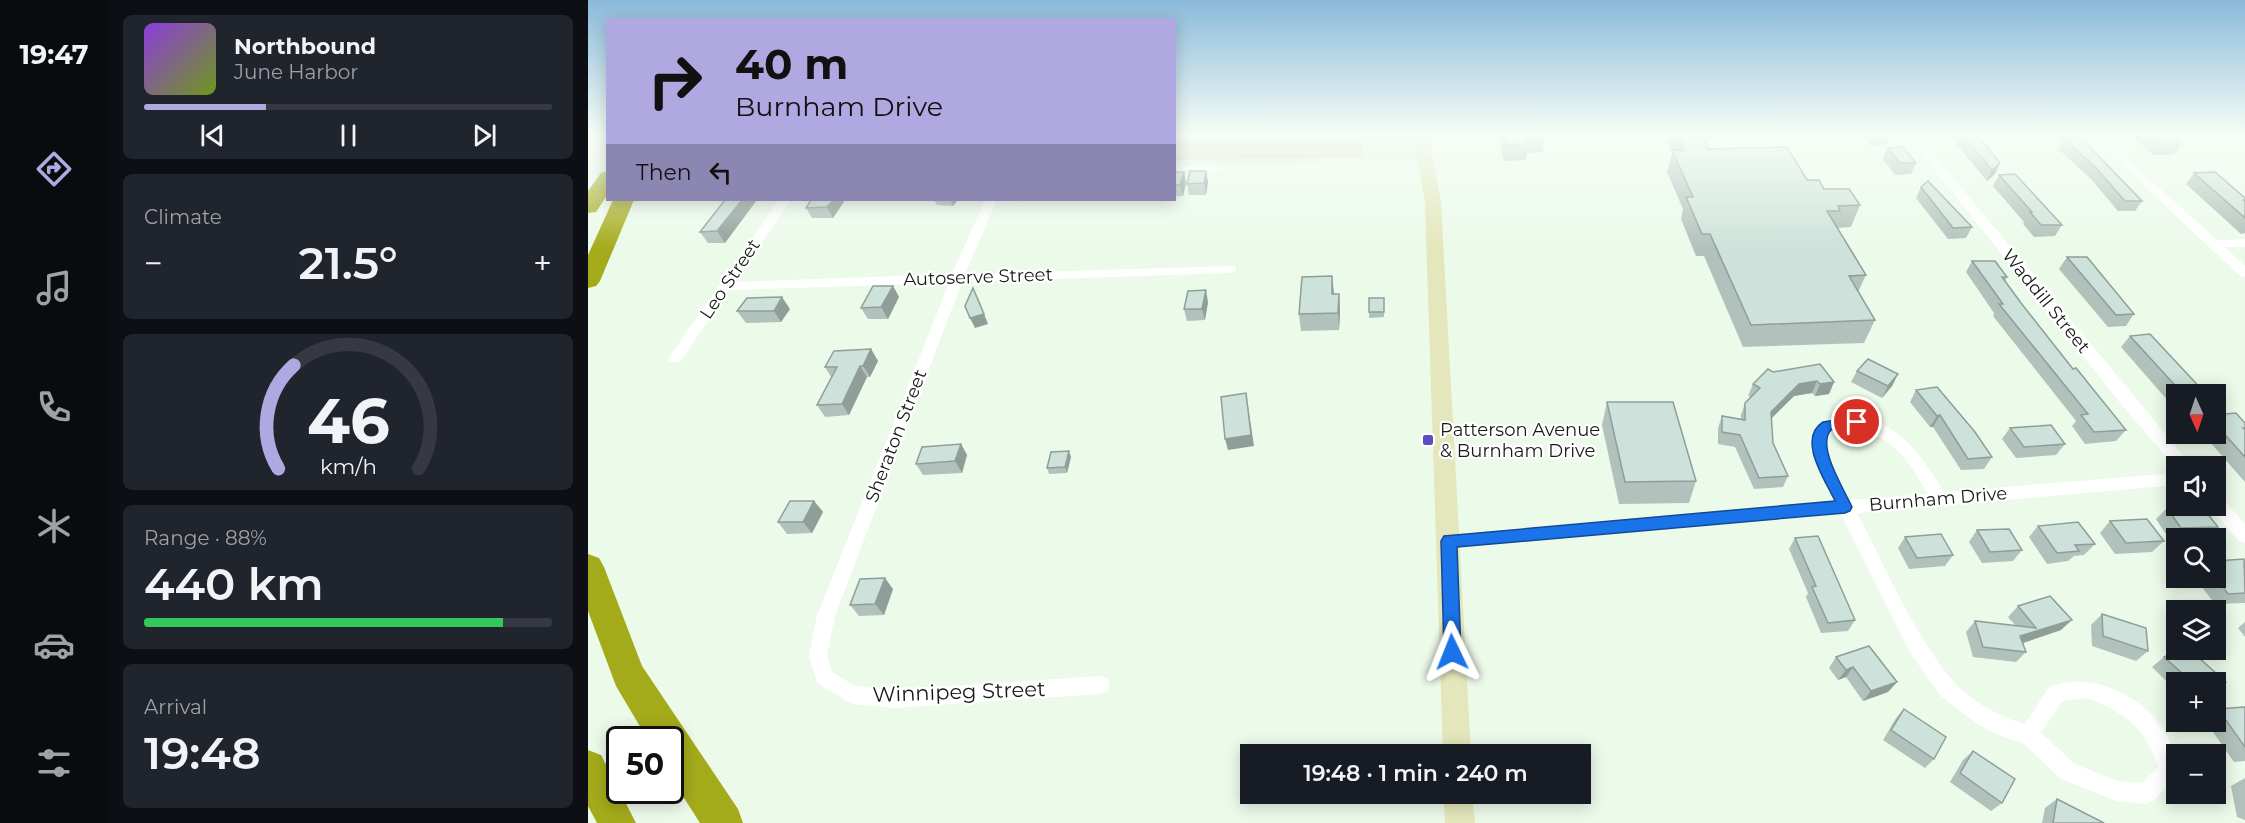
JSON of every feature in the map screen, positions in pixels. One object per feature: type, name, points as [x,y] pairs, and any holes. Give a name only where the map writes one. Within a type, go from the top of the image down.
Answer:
[{"type":"highway","points":[[588,207],[606,180]]},
{"type":"highway","points":[[588,281],[623,201]]},
{"type":"highway","points":[[588,567],[628,675],[660,726]]},
{"type":"highway","points":[[684,763],[724,823]]},
{"type":"highway","points":[[588,768],[617,823]]},
{"type":"main road","points":[[1428,172],[1433,203],[1457,744]]},
{"type":"main road","points":[[1459,804],[1460,823]]},
{"type":"street","name":"Waddill Street","points":[[1942,172],[2126,400],[2175,456]]},
{"type":"street","points":[[2136,172],[2245,273]]},
{"type":"street","name":"Leo Street","points":[[675,359],[784,201]]},
{"type":"street","name":"Sheraton Street","points":[[824,678],[819,655],[826,616],[957,278],[991,201]]},
{"type":"street","points":[[2214,244],[2245,243]]},
{"type":"street","name":"Autoserve Street","points":[[726,286],[1230,269]]},
{"type":"street","points":[[1940,499],[1902,443],[1881,429],[1864,424],[1841,422],[1823,429],[1818,439],[1819,450],[1845,507],[1917,648],[1948,690],[1976,712],[2008,729],[2029,735],[2068,772],[2117,791],[2146,794],[2169,770],[2161,744],[2141,718],[2120,701],[2087,689],[2056,693],[2029,735]]},
{"type":"street","name":"Burnham Drive","points":[[1449,541],[2166,479]]},
{"type":"street","points":[[2226,514],[2245,536]]},
{"type":"street","name":"Winnipeg Street","points":[[824,678],[852,695],[895,699],[1100,685]]},
{"type":"building","points":[[1176,172],[1184,172],[1180,185],[1176,185]]},
{"type":"building","points":[[1190,172],[1206,172],[1204,183],[1187,184]]},
{"type":"building","points":[[1682,172],[1802,172],[1807,180],[1819,180],[1824,189],[1849,189],[1860,205],[1838,206],[1840,211],[1827,211],[1866,275],[1849,276],[1875,320],[1751,325],[1710,234],[1702,234],[1686,197],[1693,197]]},
{"type":"building","points":[[2100,172],[2114,172],[2142,201],[2125,201]]},
{"type":"building","points":[[2215,172],[2245,198],[2243,200],[2245,201],[2245,218],[2194,173]]},
{"type":"building","points":[[2015,174],[2062,225],[2041,225],[1999,175]]},
{"type":"building","points":[[1928,181],[1972,227],[1953,228],[1921,187]]},
{"type":"building","points":[[724,201],[741,201],[717,231],[700,232]]},
{"type":"building","points":[[810,201],[832,201],[827,207],[806,208]]},
{"type":"building","points":[[2067,257],[2087,257],[2134,314],[2116,315]]},
{"type":"building","points":[[1972,261],[1995,261],[2007,277],[2002,277],[2021,303],[2073,369],[2076,368],[2126,430],[2094,432],[2081,415],[2088,414],[1999,304],[2003,304]]},
{"type":"building","points":[[1332,276],[1332,294],[1339,294],[1338,313],[1299,314],[1302,277]]},
{"type":"building","points":[[873,286],[893,286],[881,307],[861,308]]},
{"type":"building","points":[[973,288],[984,314],[970,318],[965,306]]},
{"type":"building","points":[[1206,290],[1202,309],[1184,309],[1188,291]]},
{"type":"building","points":[[782,297],[774,311],[737,311],[747,298]]},
{"type":"building","points":[[1369,298],[1384,298],[1384,312],[1369,312]]},
{"type":"building","points":[[2150,334],[2197,384],[2174,384],[2130,336]]},
{"type":"building","points":[[871,349],[863,366],[860,366],[842,404],[817,405],[837,367],[825,367],[834,351]]},
{"type":"building","points":[[1868,359],[1898,374],[1888,386],[1857,371]]},
{"type":"building","points":[[1820,364],[1834,382],[1820,384],[1817,381],[1799,384],[1771,412],[1773,443],[1788,476],[1759,478],[1740,435],[1722,432],[1722,416],[1745,420],[1745,403],[1760,388],[1753,384],[1768,369],[1773,372]]},
{"type":"building","points":[[1937,387],[1975,432],[1992,457],[1968,459],[1940,415],[1937,416],[1916,390]]},
{"type":"building","points":[[1246,393],[1251,435],[1225,439],[1221,397]]},
{"type":"building","points":[[1607,402],[1673,402],[1696,481],[1625,482]]},
{"type":"building","points":[[2236,413],[2245,423],[2245,428],[2243,428],[2245,430],[2245,457],[2226,436],[2226,414]]},
{"type":"building","points":[[2051,425],[2065,444],[2024,447],[2010,428]]},
{"type":"building","points":[[961,444],[955,461],[916,464],[922,447]]},
{"type":"building","points":[[1069,451],[1065,467],[1047,468],[1051,452]]},
{"type":"building","points":[[790,501],[814,501],[803,522],[778,522]]},
{"type":"building","points":[[2173,516],[2209,516],[2218,527],[2181,528]]},
{"type":"building","points":[[2147,519],[2164,541],[2126,543],[2110,521]]},
{"type":"building","points":[[2078,522],[2095,544],[2075,545],[2079,551],[2057,553],[2038,526]]},
{"type":"building","points":[[2009,529],[2022,550],[1990,552],[1977,530]]},
{"type":"building","points":[[1941,534],[1953,555],[1917,558],[1905,537]]},
{"type":"building","points":[[1818,536],[1855,620],[1828,623],[1812,587],[1816,586],[1795,538]]},
{"type":"building","points":[[2244,559],[2245,593],[2228,594],[2224,588],[2226,588],[2226,560]]},
{"type":"building","points":[[885,578],[875,604],[850,605],[860,579]]},
{"type":"building","points":[[2050,596],[2072,620],[2020,636],[2026,652],[1983,647],[1975,621],[2036,628],[2018,606]]},
{"type":"building","points":[[2102,614],[2146,628],[2148,651],[2103,636]]},
{"type":"building","points":[[1869,646],[1897,682],[1871,691],[1853,667],[1846,670],[1836,657]]},
{"type":"building","points":[[2167,660],[2201,660],[2215,672],[2181,672]]},
{"type":"building","points":[[2245,707],[2245,747],[2226,720],[2226,708]]},
{"type":"building","points":[[1904,709],[1946,737],[1934,759],[1891,730]]},
{"type":"building","points":[[1973,751],[2015,779],[2002,803],[1960,773]]},
{"type":"building","points":[[2057,799],[2104,823],[2053,823]]},
{"type":"place","name":"Patterson Avenue & Burnham Drive","points":[[1428,440]]},
{"type":"route","points":[[1452,652],[1449,541],[1845,507],[1819,450],[1818,439],[1823,429],[1828,426],[1841,422],[1857,422]]}]
